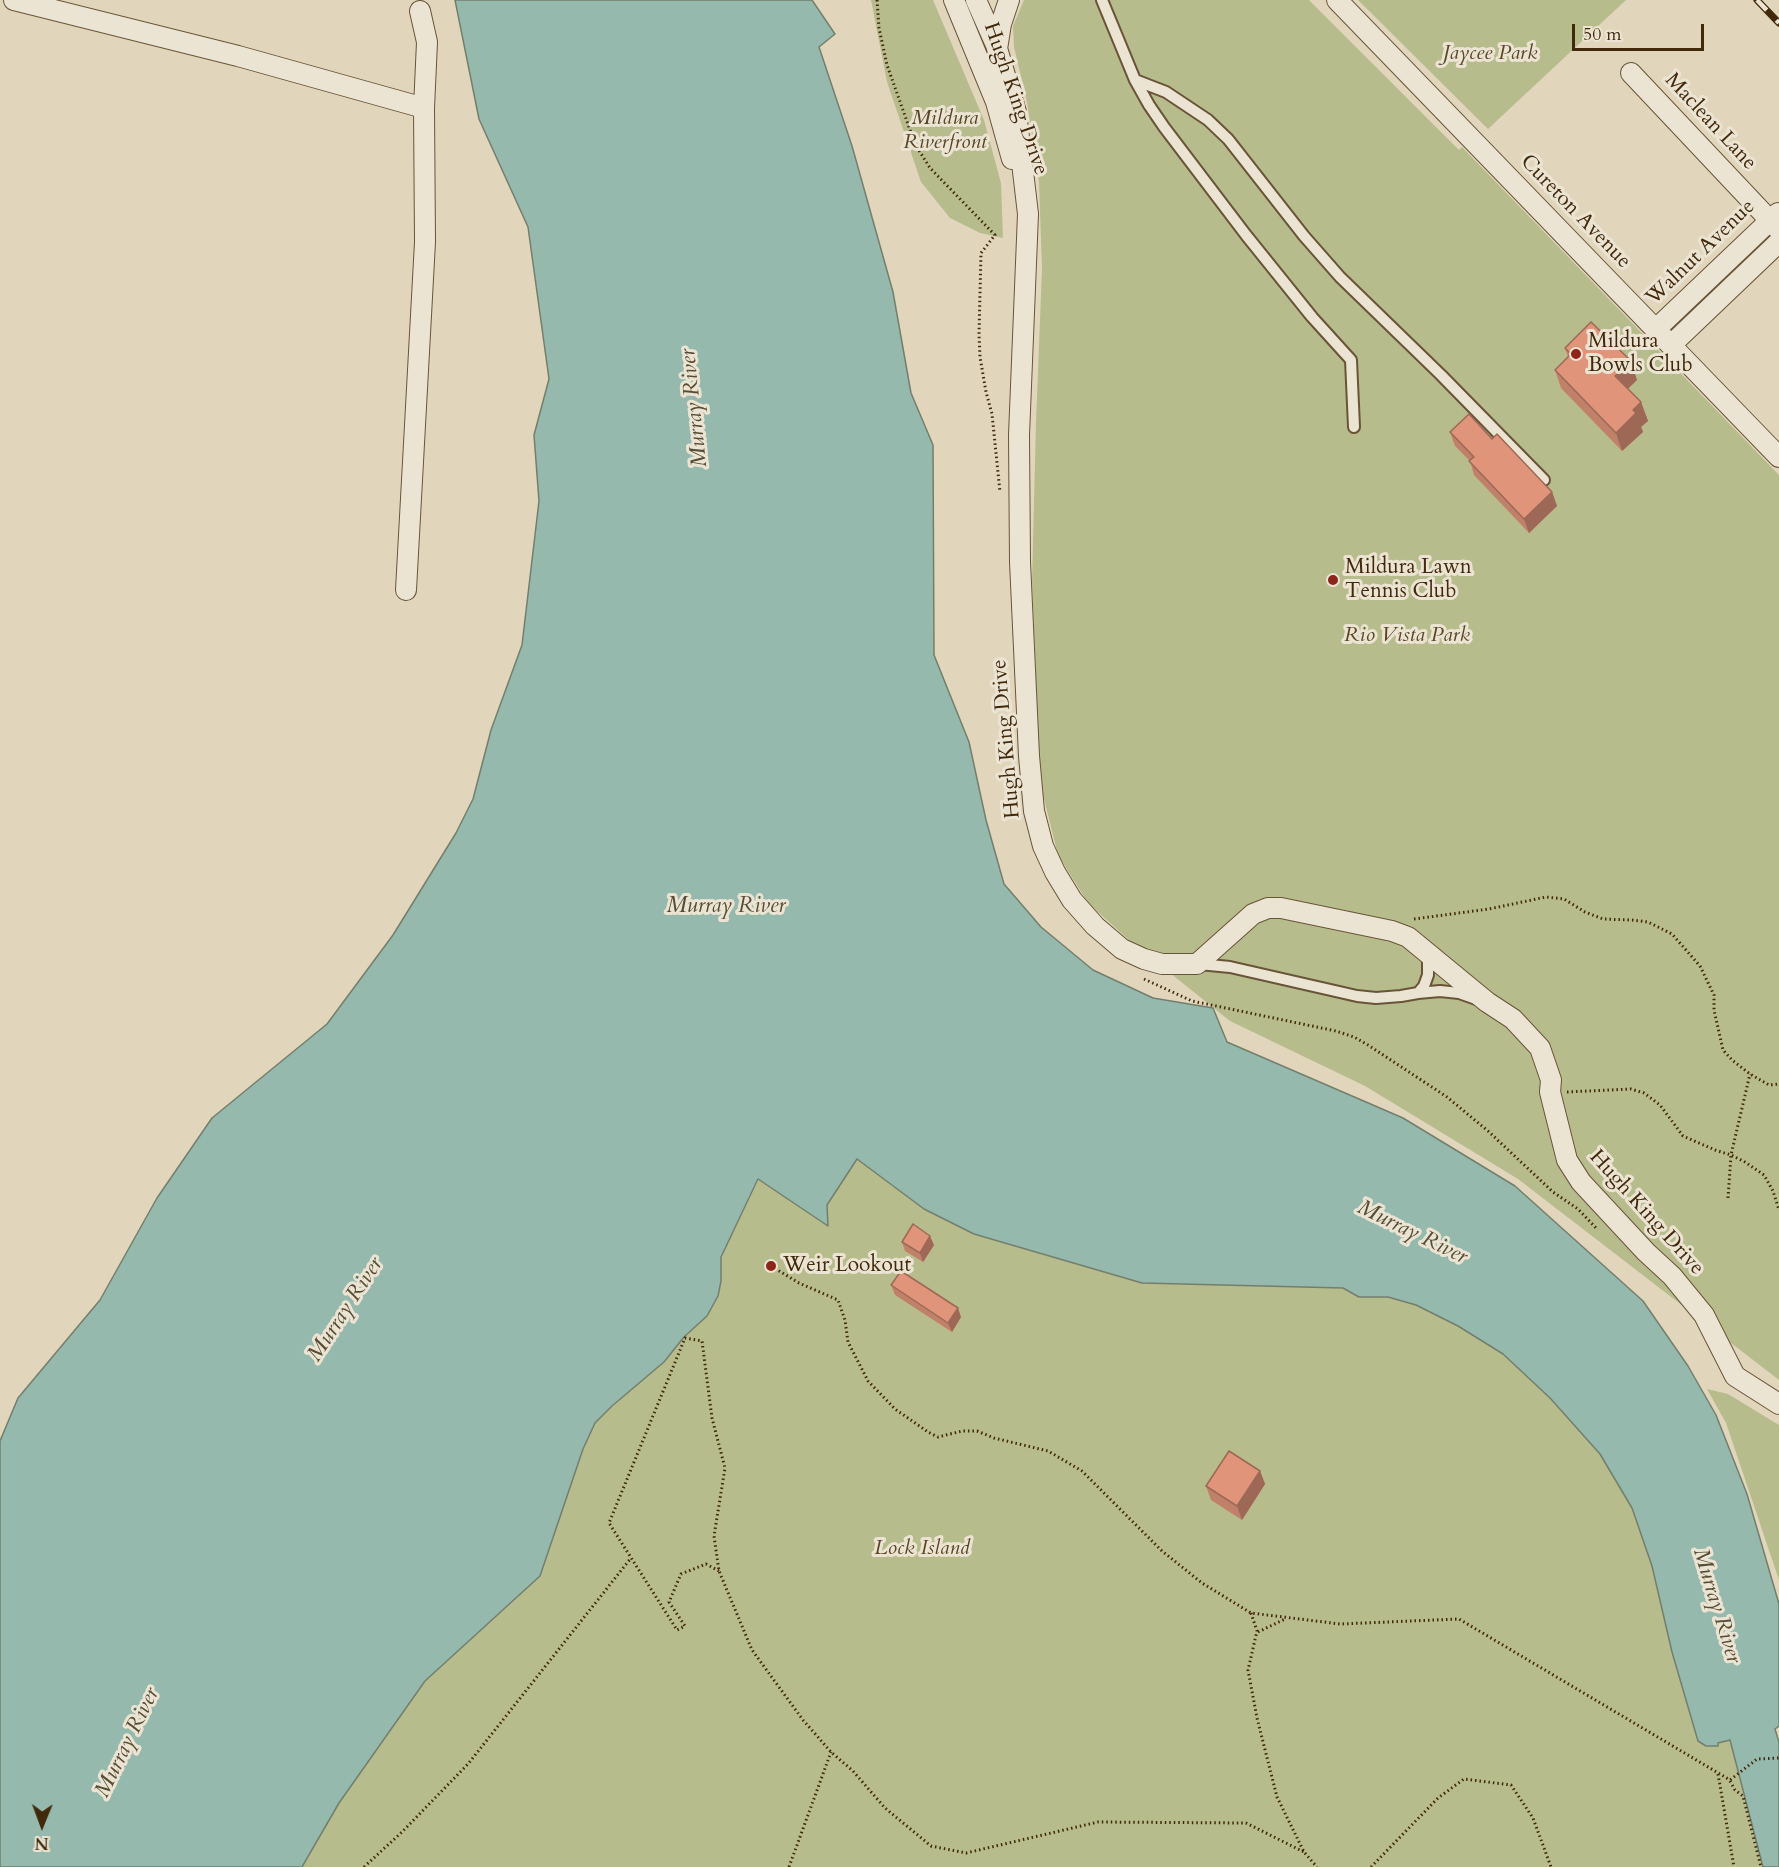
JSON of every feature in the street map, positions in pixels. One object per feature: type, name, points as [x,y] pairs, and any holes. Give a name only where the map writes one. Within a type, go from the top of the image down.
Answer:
[{"type":"street","points":[[14,0],[238,56],[424,108]]},
{"type":"street","name":"Hugh King Drive","points":[[954,0],[996,102],[1028,214]]},
{"type":"street","name":"Hugh King Drive","points":[[976,0],[997,49],[1016,112],[1028,214],[1018,488],[1029,756],[1034,811],[1042,846],[1055,872],[1072,900],[1095,926],[1122,949],[1162,964],[1197,964],[1253,914],[1268,908],[1281,908],[1392,931],[1408,938],[1487,1002],[1513,1019],[1540,1048],[1551,1080],[1551,1092],[1567,1160],[1581,1182],[1646,1252],[1672,1276],[1704,1315],[1735,1376],[1779,1404]]},
{"type":"street","points":[[997,49],[1001,24],[1010,0]]},
{"type":"street","name":"Cureton Avenue","points":[[1337,0],[1779,457]]},
{"type":"street","points":[[406,590],[425,242],[424,108],[427,42],[420,11]]},
{"type":"street","name":"Maclean Lane","points":[[1631,73],[1776,221]]},
{"type":"street","name":"Walnut Avenue","points":[[1656,329],[1776,221]]},
{"type":"street","points":[[1671,345],[1779,242]]},
{"type":"lane","points":[[1102,0],[1135,80],[1164,127],[1246,235],[1312,317],[1351,360],[1354,426]]},
{"type":"lane","points":[[1135,80],[1166,92],[1208,120],[1228,139],[1304,236],[1340,277],[1442,375],[1544,480]]},
{"type":"lane","points":[[1694,293],[1709,309]]},
{"type":"lane","points":[[1418,993],[1424,986],[1428,975],[1428,953]]},
{"type":"lane","points":[[1197,964],[1230,967],[1357,996],[1376,998],[1440,991],[1459,993],[1487,1002]]},
{"type":"path","points":[[877,0],[879,28],[887,65],[915,144],[930,168],[995,235],[981,253]]},
{"type":"path","points":[[1392,931],[1412,919],[1489,909],[1546,897],[1564,899],[1585,912],[1603,919],[1648,922],[1672,934],[1700,966],[1714,995],[1714,1010],[1723,1050],[1750,1074],[1769,1085],[1779,1084]]},
{"type":"path","points":[[1728,1198],[1731,1155],[1750,1074]]},
{"type":"path","points":[[1551,1092],[1638,1089],[1660,1105],[1683,1136],[1731,1155],[1764,1175],[1773,1191],[1779,1210]]},
{"type":"path","points":[[771,1266],[799,1283],[838,1300],[848,1342],[868,1381],[895,1409],[928,1432],[938,1437],[962,1431],[977,1431],[994,1438],[1048,1451],[1082,1471],[1162,1551],[1202,1583],[1251,1613],[1340,1624],[1459,1619],[1730,1780],[1735,1790],[1743,1796],[1761,1867]]},
{"type":"path","points":[[719,1571],[706,1564],[681,1574],[669,1602],[685,1626],[677,1630],[609,1523],[685,1338],[702,1341],[712,1418],[725,1468],[714,1536],[719,1571],[752,1650],[803,1720],[831,1752],[853,1771],[885,1808],[931,1846],[966,1854],[1098,1822],[1246,1823],[1304,1851]]},
{"type":"path","points":[[364,1867],[402,1832],[468,1764],[631,1558]]},
{"type":"path","points":[[1251,1613],[1257,1633],[1248,1670],[1257,1718],[1277,1797],[1304,1851],[1317,1867]]},
{"type":"path","points":[[1257,1633],[1286,1618]]},
{"type":"path","points":[[789,1867],[831,1752]]},
{"type":"path","points":[[1730,1780],[1757,1759],[1779,1758]]},
{"type":"path","points":[[1718,1773],[1734,1867]]},
{"type":"path","points":[[1371,1867],[1438,1798],[1464,1779],[1511,1785],[1533,1818],[1551,1867]]},
{"type":"green space","name":"Mildura Riverfront","points":[[871,0],[933,0],[984,120],[1001,183],[1003,238],[980,233],[950,218],[921,182],[887,82]]},
{"type":"green space","name":"Rio Vista Park","points":[[1024,0],[1309,0],[1459,150],[1462,147],[1779,475],[1779,1380],[1518,1179],[1365,1086],[1230,1021],[1130,941],[1088,903],[1058,855],[1040,783],[1032,581],[1042,269],[1039,182],[1027,102],[1014,47],[1013,26]]},
{"type":"green space","name":"Jaycee Park","points":[[1358,0],[1626,0],[1488,129]]},
{"type":"green space","name":"Lock Island","points":[[857,1159],[924,1209],[974,1234],[1142,1283],[1343,1288],[1359,1297],[1388,1297],[1416,1305],[1458,1326],[1503,1354],[1550,1398],[1600,1454],[1632,1508],[1652,1566],[1672,1652],[1698,1741],[1718,1743],[1730,1740],[1763,1867],[302,1867],[339,1803],[425,1681],[540,1576],[583,1449],[595,1423],[707,1316],[721,1281],[721,1257],[759,1179],[828,1225],[827,1205]]},
{"type":"green space","points":[[1707,1389],[1728,1394],[1779,1425],[1779,1580],[1726,1423]]},
{"type":"water","name":"Murray River","points":[[455,0],[812,0],[835,34],[819,47],[852,146],[893,292],[911,393],[933,445],[934,655],[969,742],[986,820],[1004,884],[1041,927],[1093,970],[1153,998],[1213,1008],[1227,1042],[1403,1118],[1515,1186],[1643,1301],[1688,1366],[1716,1415],[1747,1494],[1779,1604],[1779,1726],[1775,1729],[1779,1742],[1779,1867],[1763,1867],[1730,1740],[1718,1743],[1718,1746],[1706,1746],[1698,1741],[1672,1652],[1652,1566],[1632,1508],[1600,1454],[1550,1398],[1503,1354],[1458,1326],[1416,1305],[1388,1297],[1359,1297],[1343,1288],[1142,1283],[974,1234],[924,1209],[857,1159],[827,1205],[828,1226],[758,1179],[721,1257],[721,1281],[718,1296],[707,1316],[684,1337],[664,1362],[595,1423],[583,1449],[540,1576],[425,1681],[339,1803],[302,1867],[0,1867],[0,1441],[18,1398],[100,1300],[157,1198],[212,1118],[327,1024],[393,935],[456,833],[473,799],[491,730],[522,645],[539,501],[534,435],[549,379],[528,227],[479,119]]},
{"type":"building","points":[[1591,322],[1631,361],[1615,376],[1641,402],[1633,410],[1636,413],[1616,433],[1555,370],[1571,354],[1565,348]]},
{"type":"building","points":[[1469,414],[1492,439],[1497,434],[1552,492],[1524,519],[1469,461],[1474,457],[1450,432]]},
{"type":"building","points":[[913,1224],[930,1236],[920,1253],[902,1242]]},
{"type":"building","points":[[901,1271],[958,1308],[948,1323],[891,1285]]},
{"type":"building","points":[[1229,1451],[1260,1471],[1237,1506],[1206,1486]]},
{"type":"railway","points":[[1757,0],[1779,23]]},
{"type":"place","name":"Mildura Bowls Club","points":[[1576,354]]},
{"type":"place","name":"Mildura Lawn Tennis Club","points":[[1333,580]]},
{"type":"place","name":"Weir Lookout","points":[[771,1266]]}]
